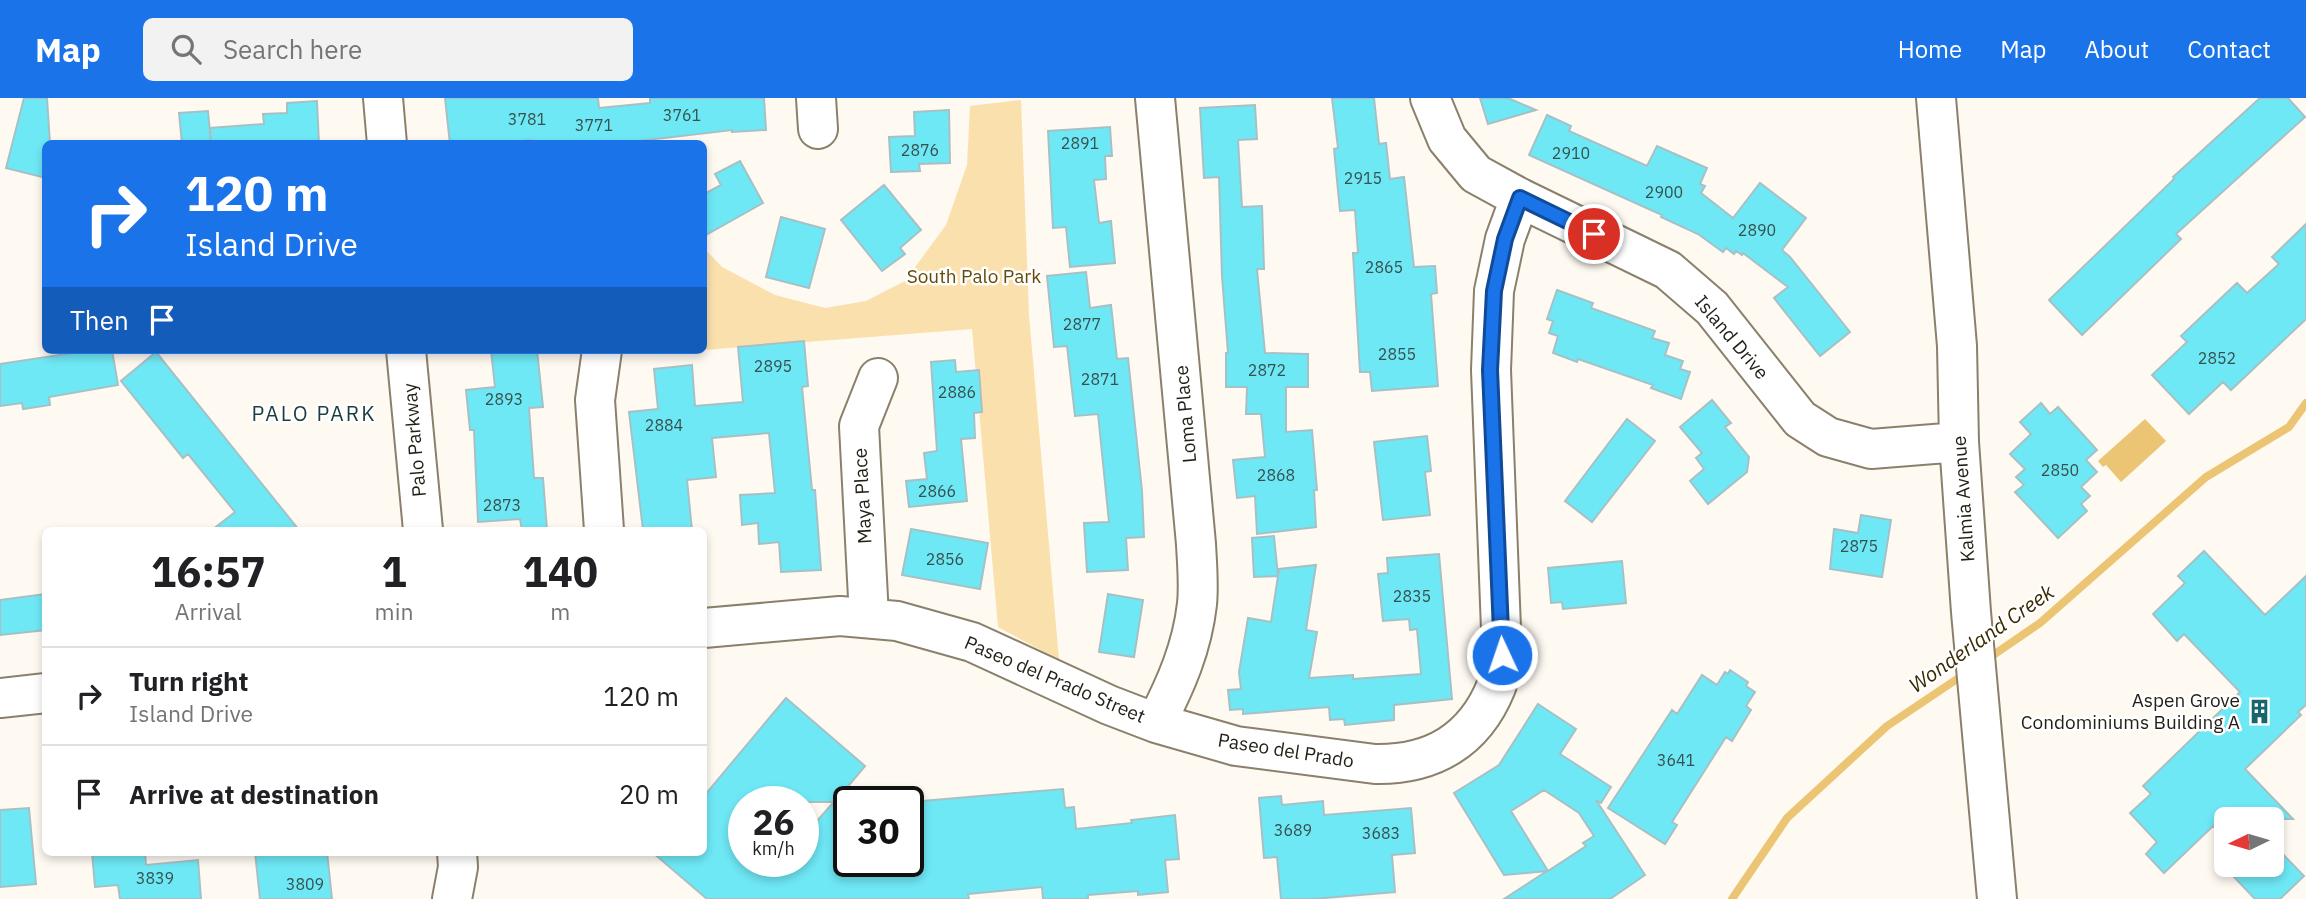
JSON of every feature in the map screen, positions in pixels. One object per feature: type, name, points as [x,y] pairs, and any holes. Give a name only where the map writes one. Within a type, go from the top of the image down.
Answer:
[{"type":"street","points":[[383,98],[387,140]]},
{"type":"street","name":"Loma Place","points":[[1155,98],[1196,544],[1198,603],[1182,670],[1156,723]]},
{"type":"street","name":"Island Drive","points":[[1430,98],[1441,128],[1467,166],[1476,174],[1668,270],[1680,279],[1712,308],[1800,419],[1828,437],[1871,449],[1959,442]]},
{"type":"street","name":"Kalmia Avenue","points":[[1936,98],[1957,346],[1959,442],[1972,623],[1997,899]]},
{"type":"street","name":"Paseo del Prado","points":[[1156,723],[1236,746],[1375,764],[1397,764],[1426,758],[1454,744],[1478,720],[1497,686],[1502,655],[1490,370],[1494,291],[1505,239],[1520,198]]},
{"type":"street","name":"Palo Parkway","points":[[406,354],[423,527]]},
{"type":"street","points":[[601,354],[595,400],[604,527]]},
{"type":"street","name":"Maya Place","points":[[869,617],[859,426],[878,378]]},
{"type":"street","name":"Paseo del Prado Street","points":[[707,628],[840,616],[897,621],[972,642],[1109,705],[1156,723]]},
{"type":"street","points":[[0,698],[42,694]]},
{"type":"green space","name":"South Palo Park","points":[[1021,100],[1029,315],[1059,660],[998,627],[972,329],[707,350],[707,251],[722,267],[775,295],[825,308],[866,301],[905,281],[946,225],[967,165],[970,106]]},
{"type":"shaded area","points":[[2145,419],[2166,441],[2121,482],[2106,465],[2103,467],[2098,461]]},
{"type":"building","points":[[24,98],[47,98],[50,140],[42,140],[42,177],[6,168]]},
{"type":"building","points":[[445,98],[598,98],[599,108],[650,103],[650,98],[764,98],[766,130],[732,130],[647,140],[450,140]]},
{"type":"building","points":[[1332,98],[1374,98],[1379,144],[1386,143],[1390,179],[1404,177],[1414,267],[1435,266],[1437,293],[1431,294],[1438,386],[1372,391],[1370,372],[1360,372],[1353,253],[1358,253],[1355,210],[1340,211],[1334,149],[1338,148]]},
{"type":"building","points":[[1480,98],[1508,98],[1536,110],[1488,124]]},
{"type":"building","points":[[2260,98],[2288,98],[2305,117],[2176,234],[2181,239],[2082,335],[2049,300],[2174,179],[2173,177]]},
{"type":"building","points":[[317,101],[319,140],[211,140],[210,128],[264,124],[263,114],[287,113],[287,103]]},
{"type":"building","points":[[1255,105],[1257,139],[1238,140],[1242,207],[1262,206],[1264,269],[1257,269],[1265,353],[1308,354],[1308,387],[1286,387],[1286,432],[1312,430],[1317,490],[1314,490],[1316,527],[1257,534],[1255,496],[1237,498],[1233,460],[1265,457],[1261,414],[1246,414],[1247,387],[1226,387],[1228,353],[1219,177],[1204,178],[1200,108]]},
{"type":"building","points":[[949,110],[950,163],[919,164],[920,171],[891,172],[889,137],[915,136],[914,112]]},
{"type":"building","points":[[208,111],[211,140],[182,140],[179,113]]},
{"type":"building","points":[[1547,115],[1571,126],[1569,131],[1647,166],[1657,146],[1707,168],[1700,184],[1705,186],[1701,193],[1733,218],[1760,183],[1806,218],[1782,250],[1850,332],[1820,356],[1774,298],[1788,287],[1743,253],[1742,255],[1736,251],[1734,254],[1726,248],[1723,252],[1698,234],[1661,217],[1662,215],[1529,155]]},
{"type":"building","points":[[1110,127],[1112,156],[1105,156],[1106,179],[1094,180],[1099,223],[1111,221],[1115,263],[1070,267],[1066,227],[1053,228],[1048,131]]},
{"type":"building","points":[[740,161],[763,203],[707,234],[707,192],[721,185],[715,174]]},
{"type":"building","points":[[884,185],[921,230],[900,248],[905,254],[882,271],[841,220]]},
{"type":"building","points":[[781,217],[825,229],[809,288],[766,277]]},
{"type":"building","points":[[2306,224],[2306,319],[2231,390],[2223,382],[2189,414],[2152,375],[2187,342],[2181,336],[2237,283],[2247,293],[2279,264],[2272,257]]},
{"type":"building","points":[[1086,272],[1090,308],[1111,305],[1117,359],[1128,358],[1142,491],[1144,537],[1126,538],[1128,570],[1087,572],[1084,523],[1109,522],[1098,414],[1075,416],[1067,346],[1054,347],[1047,276]]},
{"type":"building","points":[[1557,290],[1593,303],[1591,308],[1655,331],[1652,338],[1669,343],[1665,355],[1683,361],[1680,369],[1690,372],[1681,399],[1651,388],[1653,385],[1553,353],[1558,336],[1549,333],[1553,321],[1547,319]]},
{"type":"building","points":[[804,341],[808,386],[802,387],[812,490],[815,490],[821,570],[781,572],[779,542],[759,544],[758,523],[742,525],[740,495],[775,493],[769,433],[712,438],[716,477],[687,480],[692,527],[643,527],[629,412],[658,409],[654,369],[692,365],[695,406],[743,402],[738,347]]},
{"type":"building","points":[[66,354],[113,354],[118,385],[49,397],[50,405],[23,409],[22,403],[0,406],[0,364]]},
{"type":"building","points":[[154,354],[158,354],[297,527],[216,527],[235,512],[188,454],[183,458],[121,381]]},
{"type":"building","points":[[491,354],[537,354],[543,407],[529,408],[534,478],[543,478],[547,527],[521,527],[520,519],[478,522],[474,430],[470,430],[466,390],[495,387]]},
{"type":"building","points":[[955,360],[956,372],[979,370],[982,412],[974,413],[975,438],[961,439],[967,501],[909,507],[906,481],[927,479],[924,453],[937,451],[931,362]]},
{"type":"building","points":[[1712,400],[1731,423],[1725,427],[1749,457],[1747,472],[1708,504],[1690,481],[1704,469],[1696,458],[1702,453],[1680,427]]},
{"type":"building","points":[[2041,403],[2050,414],[2058,407],[2097,450],[2086,460],[2097,472],[2081,487],[2090,496],[2081,504],[2087,511],[2058,538],[2015,492],[2024,485],[2016,477],[2025,469],[2010,454],[2031,434],[2020,422]]},
{"type":"building","points":[[1627,419],[1655,441],[1592,522],[1565,501]]},
{"type":"building","points":[[1427,436],[1431,471],[1425,472],[1430,515],[1383,520],[1374,442]]},
{"type":"building","points":[[1861,515],[1891,520],[1882,577],[1830,569],[1834,529],[1858,533]]},
{"type":"building","points":[[911,529],[988,543],[980,589],[902,575]]},
{"type":"building","points":[[1274,536],[1278,576],[1254,577],[1252,538]]},
{"type":"building","name":"Aspen Grove Condominiums Building A","points":[[2204,551],[2265,615],[2306,576],[2306,705],[2298,712],[2301,715],[2245,769],[2281,807],[2214,807],[2214,827],[2164,873],[2146,854],[2157,842],[2130,813],[2151,794],[2143,786],[2240,692],[2184,634],[2177,641],[2153,614],[2185,583],[2178,576]]},
{"type":"building","points":[[1439,554],[1452,699],[1394,705],[1394,720],[1345,725],[1344,719],[1330,720],[1329,707],[1243,714],[1243,709],[1230,710],[1228,690],[1241,689],[1239,672],[1248,618],[1271,622],[1279,569],[1316,565],[1306,630],[1317,632],[1309,678],[1353,675],[1353,679],[1421,674],[1417,629],[1410,630],[1409,619],[1383,621],[1378,574],[1388,573],[1387,558]]},
{"type":"building","points":[[1622,561],[1626,603],[1563,609],[1562,602],[1551,603],[1548,568]]},
{"type":"building","points":[[1108,594],[1143,600],[1134,657],[1099,652]]},
{"type":"building","points":[[42,595],[42,630],[0,635],[0,600]]},
{"type":"building","points":[[1730,670],[1748,682],[1746,686],[1755,692],[1746,706],[1751,710],[1732,741],[1726,737],[1672,822],[1677,825],[1665,844],[1608,808],[1672,710],[1677,714],[1702,675],[1717,685],[1725,672],[1728,674]]},
{"type":"building","points":[[786,698],[865,766],[848,786],[833,786],[833,802],[819,802],[819,786],[728,786],[728,877],[819,877],[819,819],[832,804],[833,877],[924,877],[924,801],[1063,789],[1065,808],[1074,807],[1076,829],[1175,815],[1179,859],[1165,860],[1168,892],[1138,895],[1138,891],[1088,895],[1088,899],[1043,899],[1042,887],[968,894],[969,899],[707,899],[657,856],[707,856],[707,792]]},
{"type":"building","points":[[1538,704],[1576,729],[1560,754],[1611,787],[1601,803],[1596,800],[1645,875],[1610,899],[1504,899],[1547,871],[1504,875],[1454,793],[1499,765]],"holes":[[[1544,790],[1579,813],[1594,836],[1583,843],[1586,846],[1548,871],[1511,811]]]},
{"type":"building","points":[[1281,796],[1282,805],[1323,801],[1324,815],[1411,808],[1415,853],[1392,855],[1395,892],[1281,899],[1277,857],[1264,858],[1259,798]]},
{"type":"building","points":[[29,808],[36,884],[0,887],[0,810]]},
{"type":"building","name":"Aspen Grove Condominiums Building A","points":[[2284,810],[2293,819],[2284,819]]},
{"type":"building","points":[[2284,855],[2304,876],[2280,899],[2255,899],[2234,877],[2284,877]]},
{"type":"building","points":[[92,856],[145,856],[146,865],[198,860],[201,899],[120,899],[118,885],[95,887]]},
{"type":"building","points":[[255,856],[327,856],[332,899],[260,899]]},
{"type":"waterway","name":"Wonderland Creek","points":[[1986,660],[2040,623],[2206,477],[2289,427],[2306,403]]},
{"type":"waterway","name":"Wonderland Creek","points":[[1732,899],[1787,818],[1887,726],[1966,673]]},
{"type":"place","name":"Aspen Grove Condominiums Building A","points":[[2260,711]]},
{"type":"district","name":"PALO PARK","points":[[314,413]]},
{"type":"route","points":[[1502,655],[1490,370],[1494,291],[1505,239],[1520,198],[1594,234]]}]
